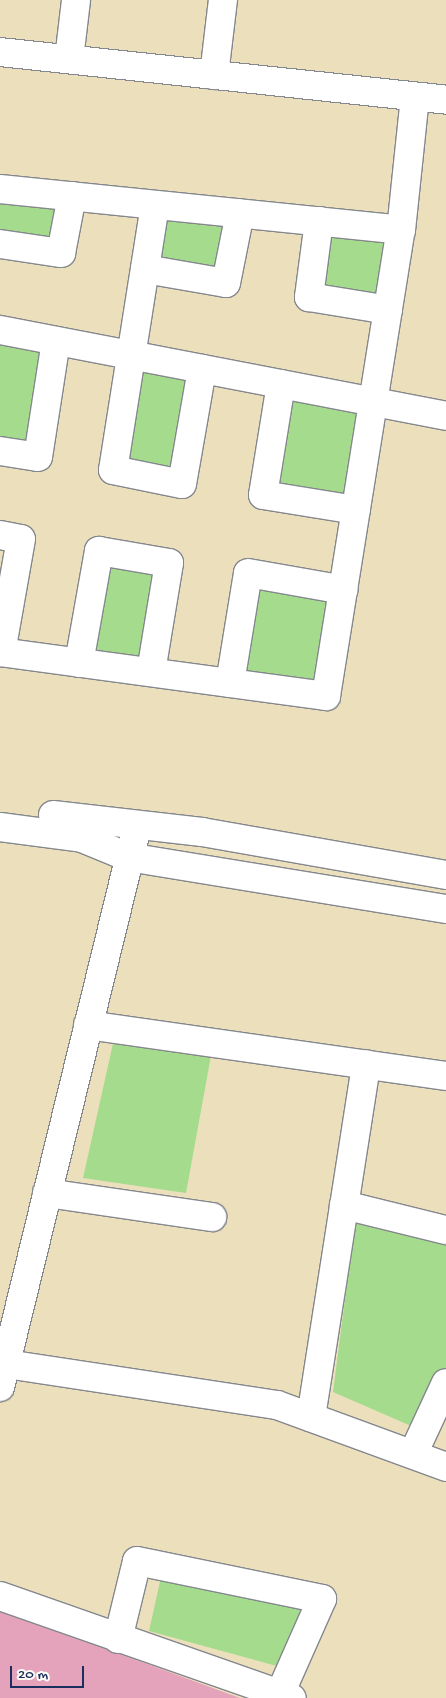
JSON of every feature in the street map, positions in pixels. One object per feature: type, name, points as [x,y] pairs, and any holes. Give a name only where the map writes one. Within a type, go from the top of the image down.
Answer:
[{"type":"street","points":[[69,59],[76,0]]},
{"type":"street","points":[[214,75],[223,0]]},
{"type":"street","points":[[0,52],[446,100]]},
{"type":"street","points":[[0,535],[21,539],[1,652],[326,696],[401,230],[415,97]]},
{"type":"street","points":[[0,189],[401,230]]},
{"type":"street","points":[[0,244],[61,253],[72,196]]},
{"type":"street","points":[[155,205],[112,470],[182,484],[202,369]]},
{"type":"street","points":[[145,269],[226,283],[240,213]]},
{"type":"street","points":[[320,221],[309,297],[388,310]]},
{"type":"street","points":[[0,330],[446,416]]},
{"type":"street","points":[[0,451],[38,457],[56,341]]},
{"type":"street","points":[[281,384],[263,495],[356,510]]},
{"type":"street","points":[[79,663],[99,551],[169,563],[151,672]]},
{"type":"street","points":[[230,683],[248,573],[344,590]]},
{"type":"street","points":[[0,808],[136,827],[202,832],[446,875]]},
{"type":"street","points":[[0,827],[82,838],[128,857],[446,909]]},
{"type":"street","points":[[136,827],[3,1376],[277,1405],[446,1467]]},
{"type":"street","points":[[88,1025],[446,1076]]},
{"type":"street","points":[[311,1417],[366,1064]]},
{"type":"street","points":[[47,1193],[212,1217]]},
{"type":"street","points":[[344,1205],[446,1230]]},
{"type":"street","points":[[413,1454],[446,1383]]},
{"type":"street","points":[[0,1596],[118,1639],[286,1696],[322,1599],[137,1561],[118,1639]]},
{"type":"green space","points":[[0,196],[61,203],[56,243],[0,236]]},
{"type":"green space","points":[[164,210],[229,220],[221,275],[155,265]]},
{"type":"green space","points":[[328,232],[386,240],[378,300],[320,293]]},
{"type":"green space","points":[[0,340],[47,348],[30,445],[0,440]]},
{"type":"green space","points":[[137,366],[194,376],[177,475],[120,466]]},
{"type":"green space","points":[[287,394],[364,407],[348,502],[272,490]]},
{"type":"green space","points":[[107,560],[158,570],[141,660],[90,651]]},
{"type":"green space","points":[[254,584],[331,596],[318,682],[241,670]]},
{"type":"green space","points":[[114,1039],[212,1050],[186,1193],[83,1178]]},
{"type":"green space","points":[[356,1214],[446,1241],[446,1370],[418,1429],[333,1392]]},
{"type":"green space","points":[[161,1577],[310,1606],[284,1668],[149,1631]]},
{"type":"building","points":[[0,1610],[240,1698],[0,1698]]}]
